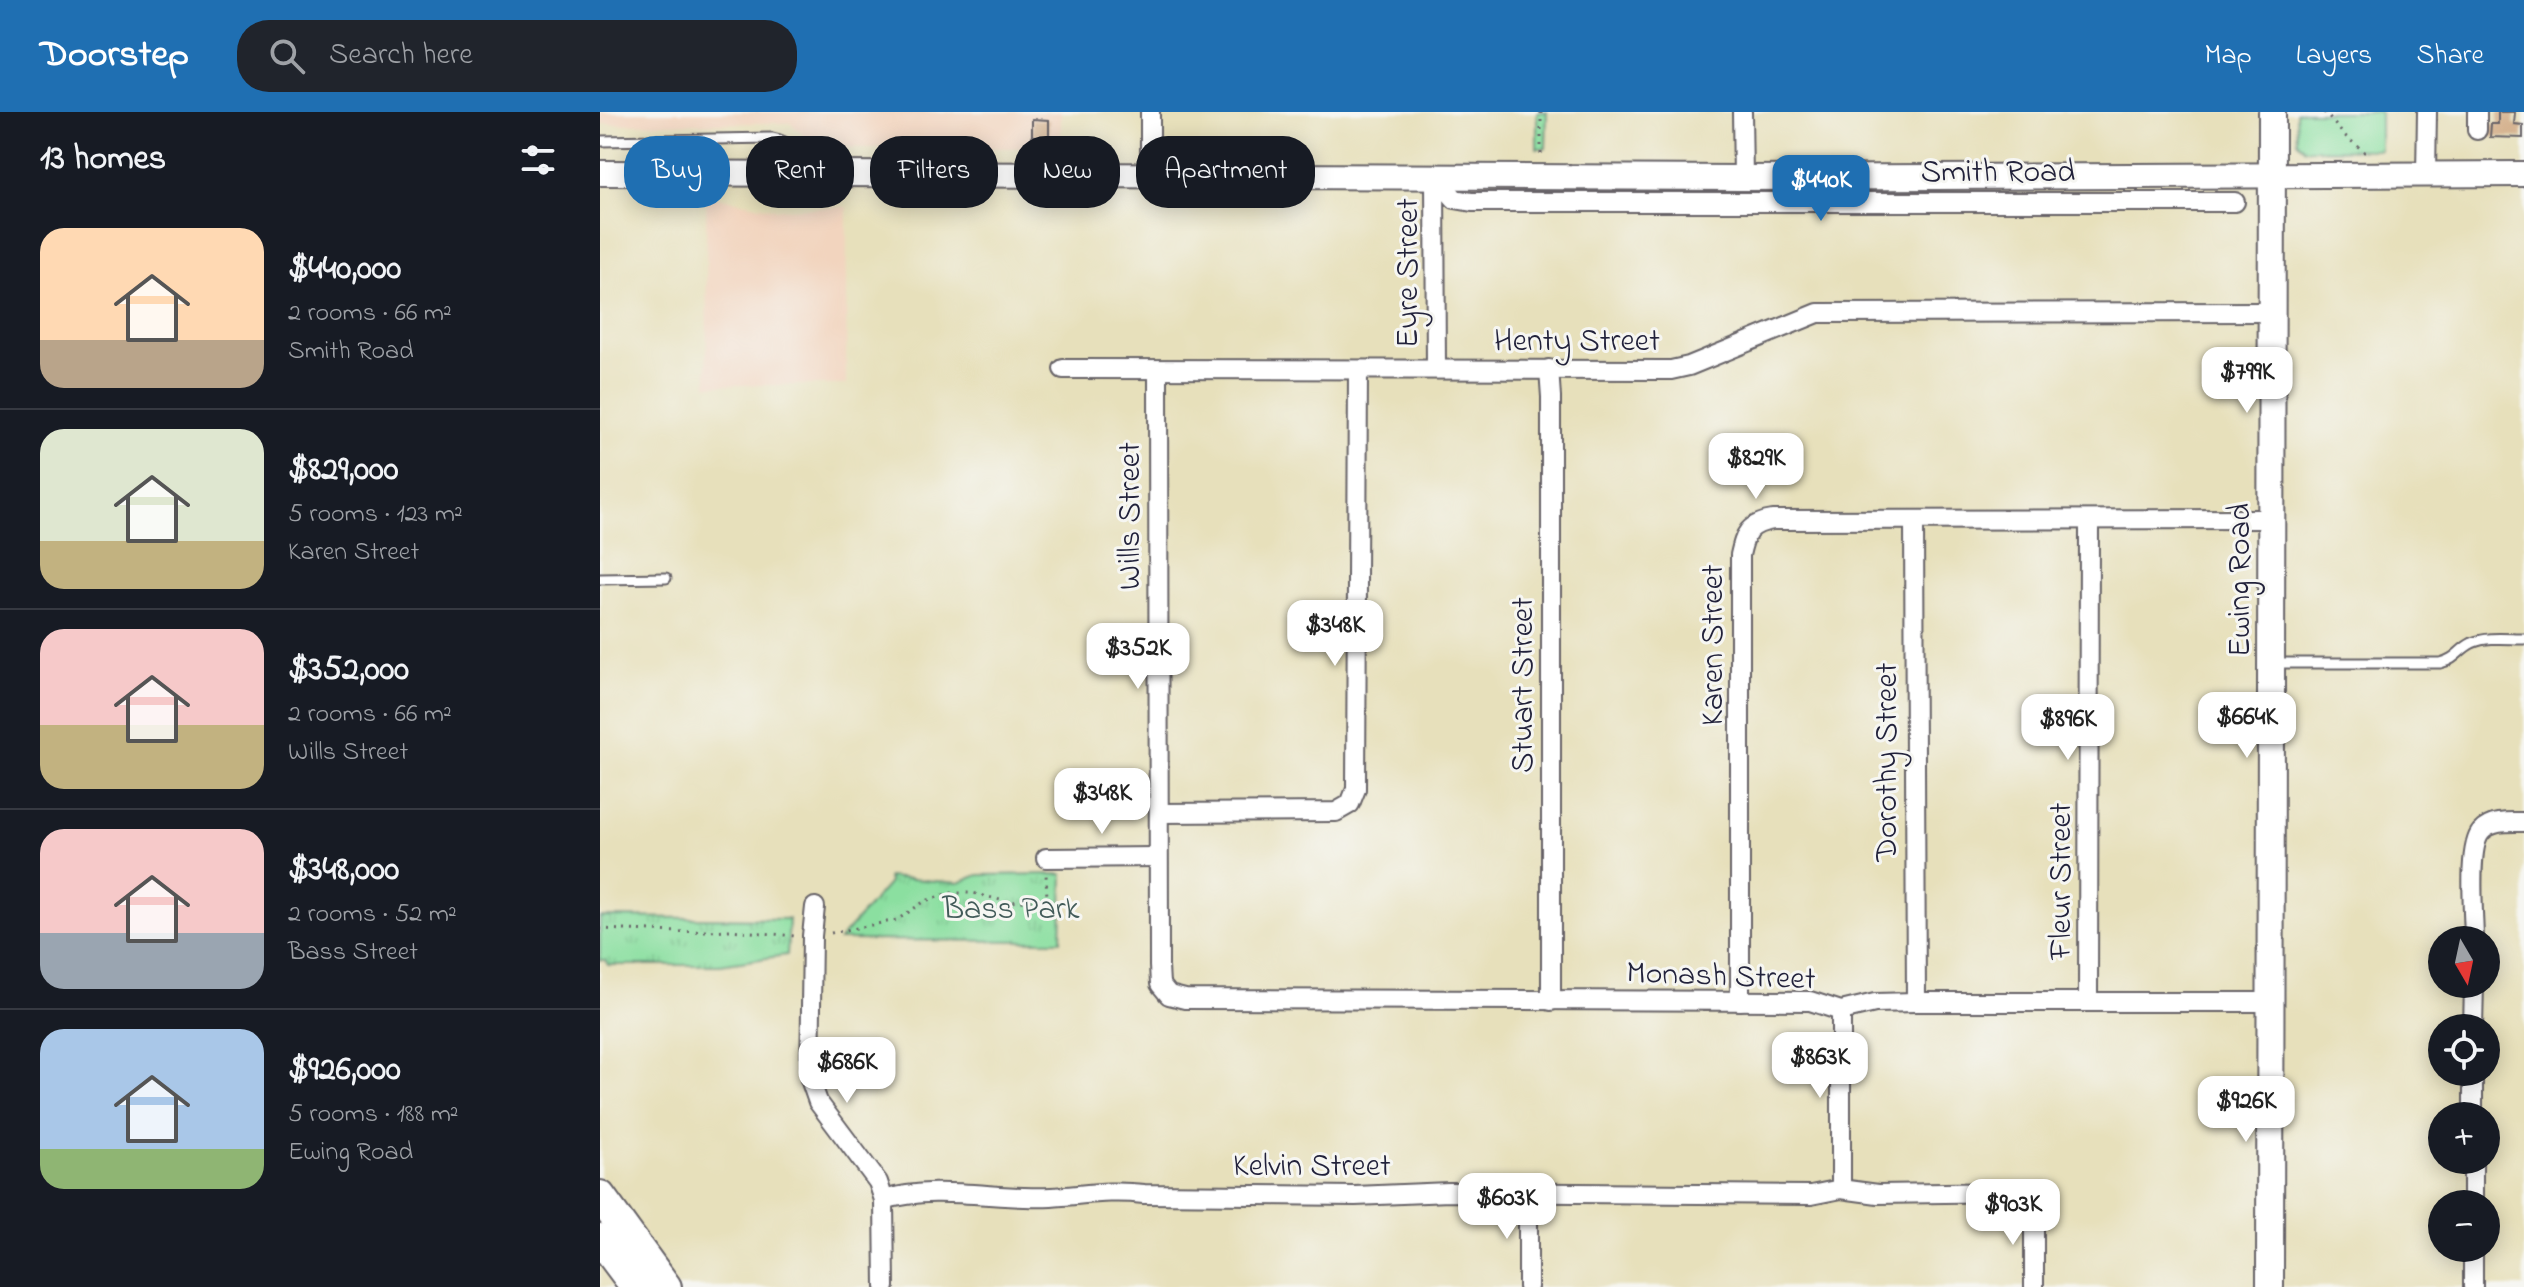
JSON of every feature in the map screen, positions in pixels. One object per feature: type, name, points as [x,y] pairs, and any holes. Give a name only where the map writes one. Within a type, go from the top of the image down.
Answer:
[{"type":"main road","name":"Ewing Road","points":[[2270,1287],[2272,112]]},
{"type":"main road","points":[[600,1196],[666,1287]]},
{"type":"main road","points":[[600,1239],[636,1287]]},
{"type":"street","points":[[1150,112],[1150,136]]},
{"type":"street","points":[[1742,112],[1743,178]]},
{"type":"street","points":[[2426,174],[2427,112]]},
{"type":"street","name":"Smith Road","points":[[600,173],[746,174]]},
{"type":"street","name":"Smith Road","points":[[854,174],[1136,176]]},
{"type":"street","name":"Smith Road","points":[[1315,176],[1743,178],[2524,174]]},
{"type":"street","name":"Smith Road","points":[[1435,176],[1455,199],[1472,202],[2235,202]]},
{"type":"street","name":"Eyre Street","points":[[1435,176],[1436,369]]},
{"type":"street","name":"Henty Street","points":[[1063,369],[1671,370],[1689,366],[1818,313],[2273,312]]},
{"type":"street","name":"Stuart Street","points":[[1549,369],[1551,1001]]},
{"type":"street","name":"Wills Street","points":[[1158,370],[1160,984],[1169,995]]},
{"type":"street","points":[[1159,813],[1336,812],[1350,804],[1356,789],[1358,371]]},
{"type":"street","name":"Karen Street","points":[[1740,1001],[1740,555],[1745,534],[1759,522],[1773,520],[2272,519]]},
{"type":"street","name":"Dorothy Street","points":[[1914,521],[1916,1002]]},
{"type":"street","name":"Fleur Street","points":[[2088,1002],[2089,521]]},
{"type":"street","points":[[2474,926],[2475,844],[2482,830],[2500,822],[2524,822]]},
{"type":"street","points":[[1046,858],[1158,857]]},
{"type":"street","points":[[815,907],[810,1079],[818,1102],[878,1182],[884,1200],[885,1287]]},
{"type":"street","name":"Monash Street","points":[[1169,995],[1185,999],[1810,1001],[1841,1011],[1875,1003],[1916,1002],[2271,1002]]},
{"type":"street","points":[[1841,1011],[1841,1189]]},
{"type":"street","name":"Kelvin Street","points":[[884,1200],[910,1195],[1049,1197],[1111,1191],[1355,1196],[1433,1192],[1811,1195],[1841,1189],[1878,1194],[2010,1192],[2027,1199],[2034,1220],[2034,1287]]},
{"type":"street","points":[[1528,1194],[1528,1287]]},
{"type":"street","points":[[2473,1262],[2473,1287]]},
{"type":"lane","points":[[600,141],[746,138]]},
{"type":"lane","points":[[600,579],[666,578]]},
{"type":"lane","points":[[2272,663],[2440,663],[2453,660],[2469,645],[2483,639],[2524,639]]},
{"type":"path","points":[[1541,112],[1541,160]]},
{"type":"path","points":[[2324,112],[2344,135],[2369,156]]},
{"type":"path","points":[[600,929],[678,932],[731,930],[776,936],[812,936],[897,920],[925,901],[949,893],[973,893],[1008,902],[1047,900],[1046,858]]},
{"type":"shaded area","points":[[600,112],[1061,112],[1061,136],[1014,136],[1014,148],[998,148],[998,136],[870,136],[870,148],[854,148],[854,136],[805,136],[790,123],[600,124]]},
{"type":"shaded area","points":[[730,200],[746,203],[746,208],[847,208],[846,385],[707,385],[706,208],[730,208]]},
{"type":"green space","points":[[1537,112],[1547,112],[1546,148],[1537,148]]},
{"type":"green space","points":[[2296,112],[2380,112],[2380,150],[2305,149],[2297,141]]},
{"type":"green space","name":"Bass Park","points":[[1063,874],[1061,941],[839,940],[889,883],[888,877],[959,883],[978,875]]},
{"type":"green space","points":[[600,917],[789,919],[787,955],[720,965],[608,965],[605,960],[600,960]]},
{"type":"building","points":[[2498,112],[2515,112],[2514,124],[2523,125],[2523,138],[2490,137],[2491,124],[2498,124]]},
{"type":"building","points":[[1032,119],[1049,120],[1049,136],[1032,136]]}]
